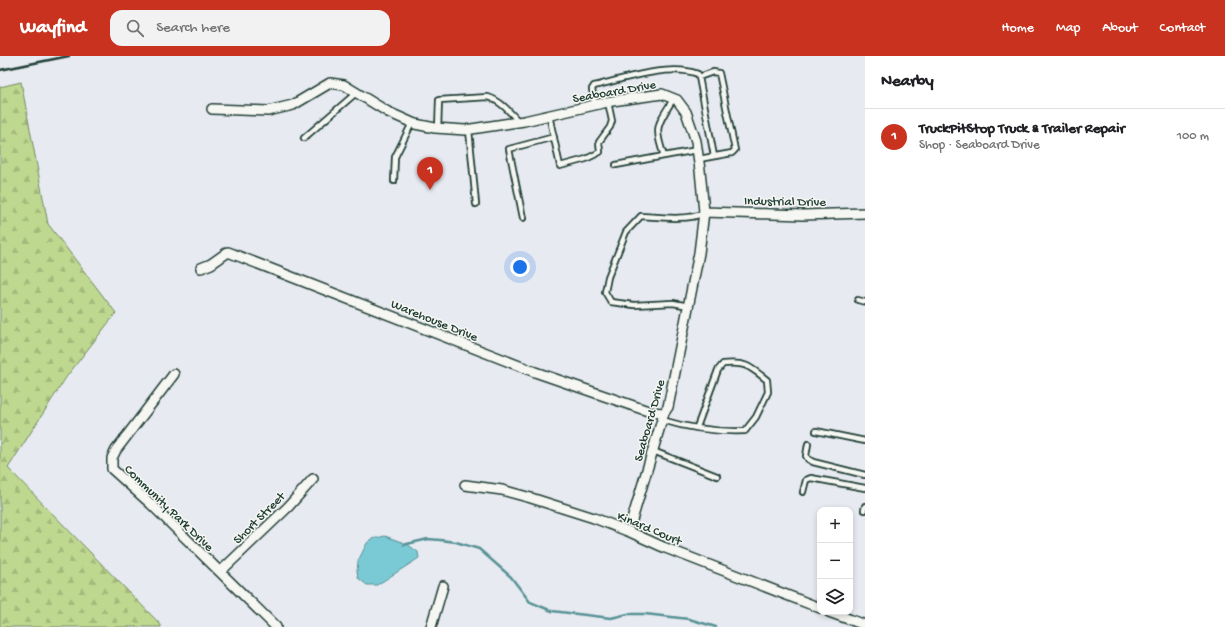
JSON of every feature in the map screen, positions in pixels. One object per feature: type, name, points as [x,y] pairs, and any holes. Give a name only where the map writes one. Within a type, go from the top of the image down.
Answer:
[{"type":"street","name":"Seaboard Drive","points":[[212,109],[268,111],[293,105],[330,83],[344,86],[388,112],[412,122],[438,129],[470,130],[519,122],[595,104],[662,94],[674,98],[686,112],[696,142],[704,212],[699,254],[668,407],[663,416],[632,520]]},
{"type":"street","name":"Industrial Drive","points":[[704,212],[803,215],[865,212]]},
{"type":"street","name":"Warehouse Drive","points":[[201,268],[211,264],[228,252],[535,372],[663,416]]},
{"type":"street","name":"Community Park Drive","points":[[174,374],[116,450],[112,458],[112,469],[151,504],[276,627]]},
{"type":"street","name":"Short Street","points":[[220,572],[288,507],[313,479]]},
{"type":"street","name":"Kinard Court","points":[[465,484],[502,490],[594,518],[663,547],[817,607]]},
{"type":"street","points":[[431,627],[443,586]]},
{"type":"street","points":[[837,615],[865,625]]},
{"type":"lane","points":[[595,104],[592,88],[594,86],[670,70],[684,70],[698,74],[714,156]]},
{"type":"lane","points":[[699,77],[713,72],[719,73],[735,150],[732,153],[699,159]]},
{"type":"lane","points":[[304,138],[356,93]]},
{"type":"lane","points":[[438,129],[439,100],[488,97],[495,100],[509,111],[519,122]]},
{"type":"lane","points":[[664,156],[658,139],[657,130],[674,98]]},
{"type":"lane","points":[[549,115],[560,166],[586,159],[600,152],[599,142],[610,127],[612,121],[608,102]]},
{"type":"lane","points":[[394,181],[395,157],[412,122]]},
{"type":"lane","points":[[470,130],[476,204]]},
{"type":"lane","points":[[523,218],[509,149],[554,136]]},
{"type":"lane","points":[[616,166],[697,150]]},
{"type":"lane","points":[[689,306],[673,303],[634,305],[611,302],[605,292],[608,276],[626,232],[641,216],[667,218],[698,216],[704,212]]},
{"type":"lane","points":[[858,300],[865,302]]},
{"type":"lane","points":[[663,416],[681,426],[697,428],[730,432],[745,431],[756,417],[768,392],[767,380],[748,365],[733,363],[723,364],[718,370],[697,428]]},
{"type":"lane","points":[[816,431],[865,441]]},
{"type":"lane","points":[[808,444],[806,456],[813,462],[865,475]]},
{"type":"lane","points":[[653,451],[717,476]]},
{"type":"lane","points":[[803,492],[806,480],[811,478],[850,484],[865,488]]},
{"type":"green space","points":[[21,82],[48,224],[116,313],[67,376],[8,468],[161,625],[161,627],[0,627],[0,87]]},
{"type":"water","points":[[385,536],[407,544],[418,552],[419,558],[377,585],[367,585],[358,578],[358,561],[367,543],[372,539]]},
{"type":"waterway","points":[[404,545],[428,539],[456,542],[479,549],[511,577],[530,602],[552,611],[611,618],[628,614],[645,614],[689,619],[716,627]]},
{"type":"railway","points":[[0,70],[69,56]]},
{"type":"place","name":"TruckPitStop Truck & Trailer Repair","points":[[430,190]]}]
